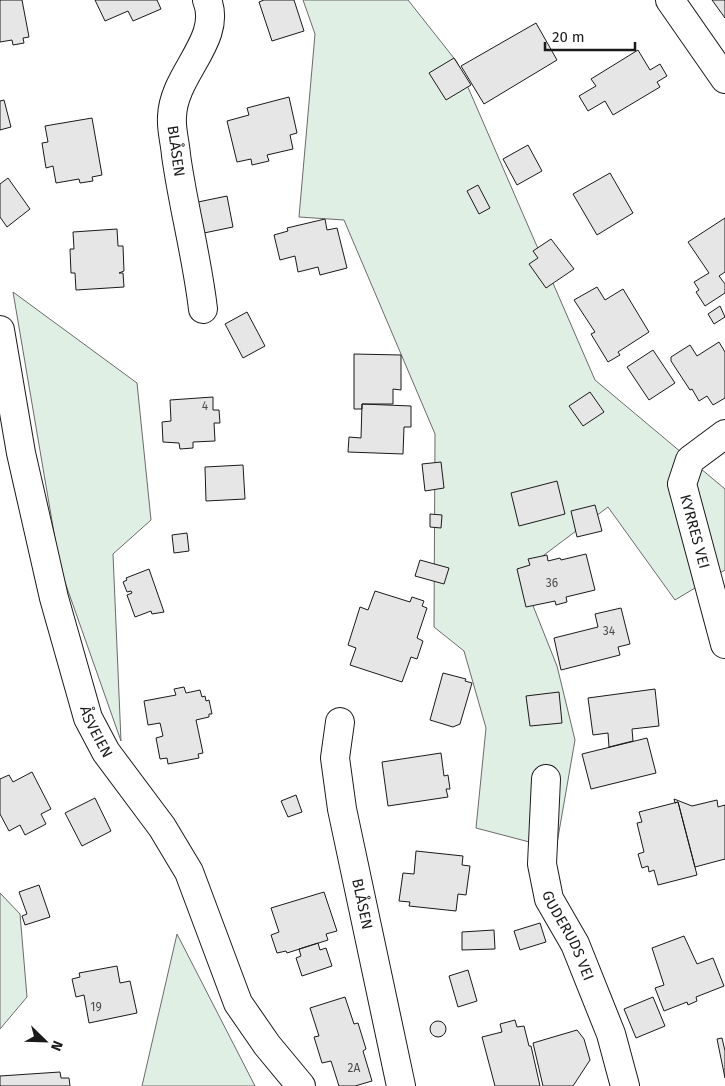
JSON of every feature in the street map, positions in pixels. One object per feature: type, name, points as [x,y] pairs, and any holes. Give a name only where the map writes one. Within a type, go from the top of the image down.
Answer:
[{"type":"street","name":"BLÅSEN","points":[[203,309],[172,116],[177,87],[208,34],[212,11],[207,0]]},
{"type":"street","points":[[670,0],[725,79]]},
{"type":"street","name":"ÅSVEIEN","points":[[0,330],[21,453],[54,598],[88,718],[106,752],[162,827],[189,872],[238,1003],[267,1045],[301,1086]]},
{"type":"street","name":"KYRRES VEI","points":[[725,434],[690,460],[682,484],[725,644]]},
{"type":"street","name":"BLÅSEN","points":[[340,722],[335,758],[342,809],[401,1086]]},
{"type":"street","name":"GUDERUDS VEI","points":[[546,779],[542,864],[549,899],[575,944],[611,1034],[625,1086]]},
{"type":"green space","points":[[303,0],[408,0],[457,62],[595,380],[725,489],[725,570],[675,600],[608,507],[520,573],[557,666],[575,740],[556,849],[476,828],[486,728],[464,651],[434,627],[435,434],[344,220],[299,217],[315,34]]},
{"type":"green space","points":[[13,292],[137,383],[151,520],[113,554],[121,741],[60,568]]},
{"type":"green space","points":[[0,893],[20,914],[27,997],[0,1029]]},
{"type":"green space","points":[[177,934],[255,1086],[142,1086]]},
{"type":"building","points":[[0,0],[22,0],[29,37],[23,38],[24,43],[13,45],[12,40],[0,42]]},
{"type":"building","points":[[95,0],[157,0],[161,9],[133,21],[128,11],[105,21]]},
{"type":"building","points":[[264,0],[294,0],[304,31],[272,41],[259,2]]},
{"type":"building","points":[[712,0],[725,0],[725,18]]},
{"type":"building","points":[[536,23],[557,60],[484,104],[461,66]]},
{"type":"building","points":[[638,50],[650,70],[660,64],[667,76],[657,82],[660,87],[613,115],[605,101],[588,111],[579,96],[596,86],[591,79]]},
{"type":"building","points":[[454,58],[471,85],[446,100],[429,73]]},
{"type":"building","points":[[289,97],[297,133],[290,135],[293,149],[267,155],[269,161],[252,165],[251,159],[237,162],[227,121],[249,115],[247,108]]},
{"type":"building","points":[[4,100],[11,127],[0,130],[0,101]]},
{"type":"building","points":[[92,118],[102,175],[92,177],[93,181],[80,183],[79,179],[56,183],[53,166],[46,168],[42,143],[48,142],[45,126]]},
{"type":"building","points":[[528,145],[542,171],[517,185],[503,159]]},
{"type":"building","points":[[610,173],[633,213],[597,235],[573,194]]},
{"type":"building","points":[[8,178],[30,209],[7,227],[0,217],[0,184]]},
{"type":"building","points":[[478,185],[490,208],[479,214],[467,191]]},
{"type":"building","points":[[227,196],[233,227],[204,233],[198,202]]},
{"type":"building","points":[[725,218],[725,272],[719,276],[725,284],[725,293],[705,306],[696,292],[699,290],[694,282],[709,273],[688,242]]},
{"type":"building","points":[[325,219],[327,230],[337,228],[347,268],[320,275],[318,267],[298,272],[295,256],[280,260],[274,235],[288,231],[287,228]]},
{"type":"building","points":[[117,229],[118,246],[123,246],[124,271],[119,273],[123,273],[124,287],[76,290],[75,273],[71,273],[70,249],[74,249],[73,232]]},
{"type":"building","points":[[551,239],[574,269],[546,288],[529,264],[538,258],[533,251]]},
{"type":"building","points":[[597,287],[605,300],[623,289],[649,332],[618,352],[620,355],[608,362],[591,334],[595,332],[574,300]]},
{"type":"building","points":[[720,306],[725,317],[714,324],[708,314]]},
{"type":"building","points":[[247,312],[265,346],[243,358],[225,324]]},
{"type":"building","points":[[719,342],[725,352],[725,398],[713,405],[707,396],[699,401],[671,361],[671,357],[690,345],[697,356]]},
{"type":"building","points":[[653,350],[675,383],[649,400],[627,367]]},
{"type":"building","points":[[354,354],[401,355],[401,390],[393,389],[393,404],[362,404],[362,409],[354,409]]},
{"type":"building","points":[[590,392],[604,412],[583,426],[569,406]]},
{"type":"building","points":[[213,397],[213,410],[219,410],[220,423],[214,423],[215,441],[193,442],[193,448],[180,449],[179,443],[163,442],[162,422],[171,421],[170,400]]},
{"type":"building","points":[[362,404],[411,406],[411,427],[404,427],[403,454],[348,452],[349,437],[361,438]]},
{"type":"building","points":[[441,462],[444,488],[425,491],[422,464]]},
{"type":"building","points":[[243,465],[245,499],[206,501],[205,467]]},
{"type":"building","points":[[557,481],[565,514],[519,526],[511,493]]},
{"type":"building","points":[[595,505],[602,531],[577,537],[571,511]]},
{"type":"building","points":[[430,514],[442,515],[441,528],[430,527]]},
{"type":"building","points":[[187,533],[189,551],[174,553],[172,535]]},
{"type":"building","points":[[586,554],[595,590],[566,597],[567,602],[556,605],[555,601],[526,607],[517,569],[530,565],[528,559],[547,555],[548,561],[560,558],[561,560]]},
{"type":"building","points":[[420,560],[449,568],[444,584],[415,576]]},
{"type":"building","points":[[149,569],[164,612],[152,614],[151,611],[135,617],[127,595],[132,593],[131,591],[127,592],[123,582],[127,580],[126,578]]},
{"type":"building","points":[[375,591],[410,602],[412,597],[424,601],[422,606],[427,608],[417,638],[423,641],[417,659],[411,657],[402,682],[350,665],[356,648],[348,645],[360,607],[368,610]]},
{"type":"building","points":[[621,608],[630,644],[618,647],[620,655],[561,670],[554,638],[598,627],[595,614]]},
{"type":"building","points":[[443,673],[466,679],[465,681],[472,683],[460,724],[453,727],[430,720]]},
{"type":"building","points":[[184,687],[186,693],[200,690],[202,697],[205,696],[206,701],[209,700],[212,714],[209,714],[209,717],[196,720],[203,753],[198,754],[199,758],[168,764],[167,758],[160,759],[156,738],[163,736],[160,723],[148,725],[144,701],[176,695],[174,689]]},
{"type":"building","points":[[655,689],[659,726],[632,729],[633,741],[609,747],[608,733],[593,735],[588,698]]},
{"type":"building","points":[[559,692],[562,723],[530,726],[526,696]]},
{"type":"building","points":[[647,738],[656,773],[591,789],[582,754]]},
{"type":"building","points":[[441,753],[444,776],[448,775],[450,789],[446,789],[448,797],[388,806],[382,762]]},
{"type":"building","points":[[32,772],[51,809],[41,814],[46,824],[25,835],[20,825],[9,831],[0,814],[0,779],[9,775],[13,782]]},
{"type":"building","points":[[296,795],[302,812],[288,817],[281,801]]},
{"type":"building","points":[[95,798],[111,831],[82,846],[65,813]]},
{"type":"building","points":[[674,799],[692,806],[717,800],[718,807],[725,805],[725,859],[695,867],[678,802],[675,803]]},
{"type":"building","points":[[678,802],[697,875],[658,885],[654,870],[649,872],[648,866],[642,868],[638,854],[644,852],[637,823],[642,822],[639,812]]},
{"type":"building","points":[[416,851],[463,856],[462,865],[470,866],[466,895],[458,894],[456,911],[409,906],[410,902],[399,901],[403,873],[414,874]]},
{"type":"building","points":[[39,885],[50,917],[25,925],[22,916],[27,914],[19,892]]},
{"type":"building","points":[[324,892],[337,931],[326,934],[328,940],[287,953],[286,951],[277,953],[271,935],[279,932],[271,908]]},
{"type":"building","points":[[540,923],[546,942],[520,950],[514,931]]},
{"type":"building","points":[[494,930],[495,949],[462,950],[462,932]]},
{"type":"building","points":[[684,936],[697,964],[713,958],[724,986],[696,997],[697,1001],[688,1005],[687,1002],[664,1011],[655,988],[664,985],[652,948]]},
{"type":"building","points":[[318,943],[320,950],[326,948],[332,966],[302,976],[296,958],[301,956],[299,949]]},
{"type":"building","points":[[117,966],[120,983],[130,981],[137,1013],[89,1023],[84,995],[76,997],[72,979],[80,977],[79,973]]},
{"type":"building","points":[[468,970],[477,1001],[458,1007],[449,976]]},
{"type":"building","points":[[345,997],[354,1024],[358,1023],[366,1049],[363,1051],[372,1081],[355,1086],[339,1086],[331,1061],[322,1063],[314,1037],[319,1036],[310,1008]]},
{"type":"building","points":[[653,997],[665,1026],[636,1038],[624,1009]]},
{"type":"building","points":[[515,1020],[517,1027],[524,1026],[529,1046],[531,1046],[540,1086],[495,1086],[482,1037],[502,1032],[500,1024]]},
{"type":"building","points":[[438,1021],[444,1023],[446,1029],[444,1035],[438,1037],[432,1035],[430,1029],[432,1023]]},
{"type":"building","points":[[577,1030],[584,1039],[590,1060],[573,1086],[543,1086],[533,1043]]},
{"type":"building","points":[[722,1038],[725,1051],[725,1078],[717,1039]]},
{"type":"building","points":[[60,1072],[61,1078],[69,1078],[70,1086],[0,1086],[0,1076]]}]
